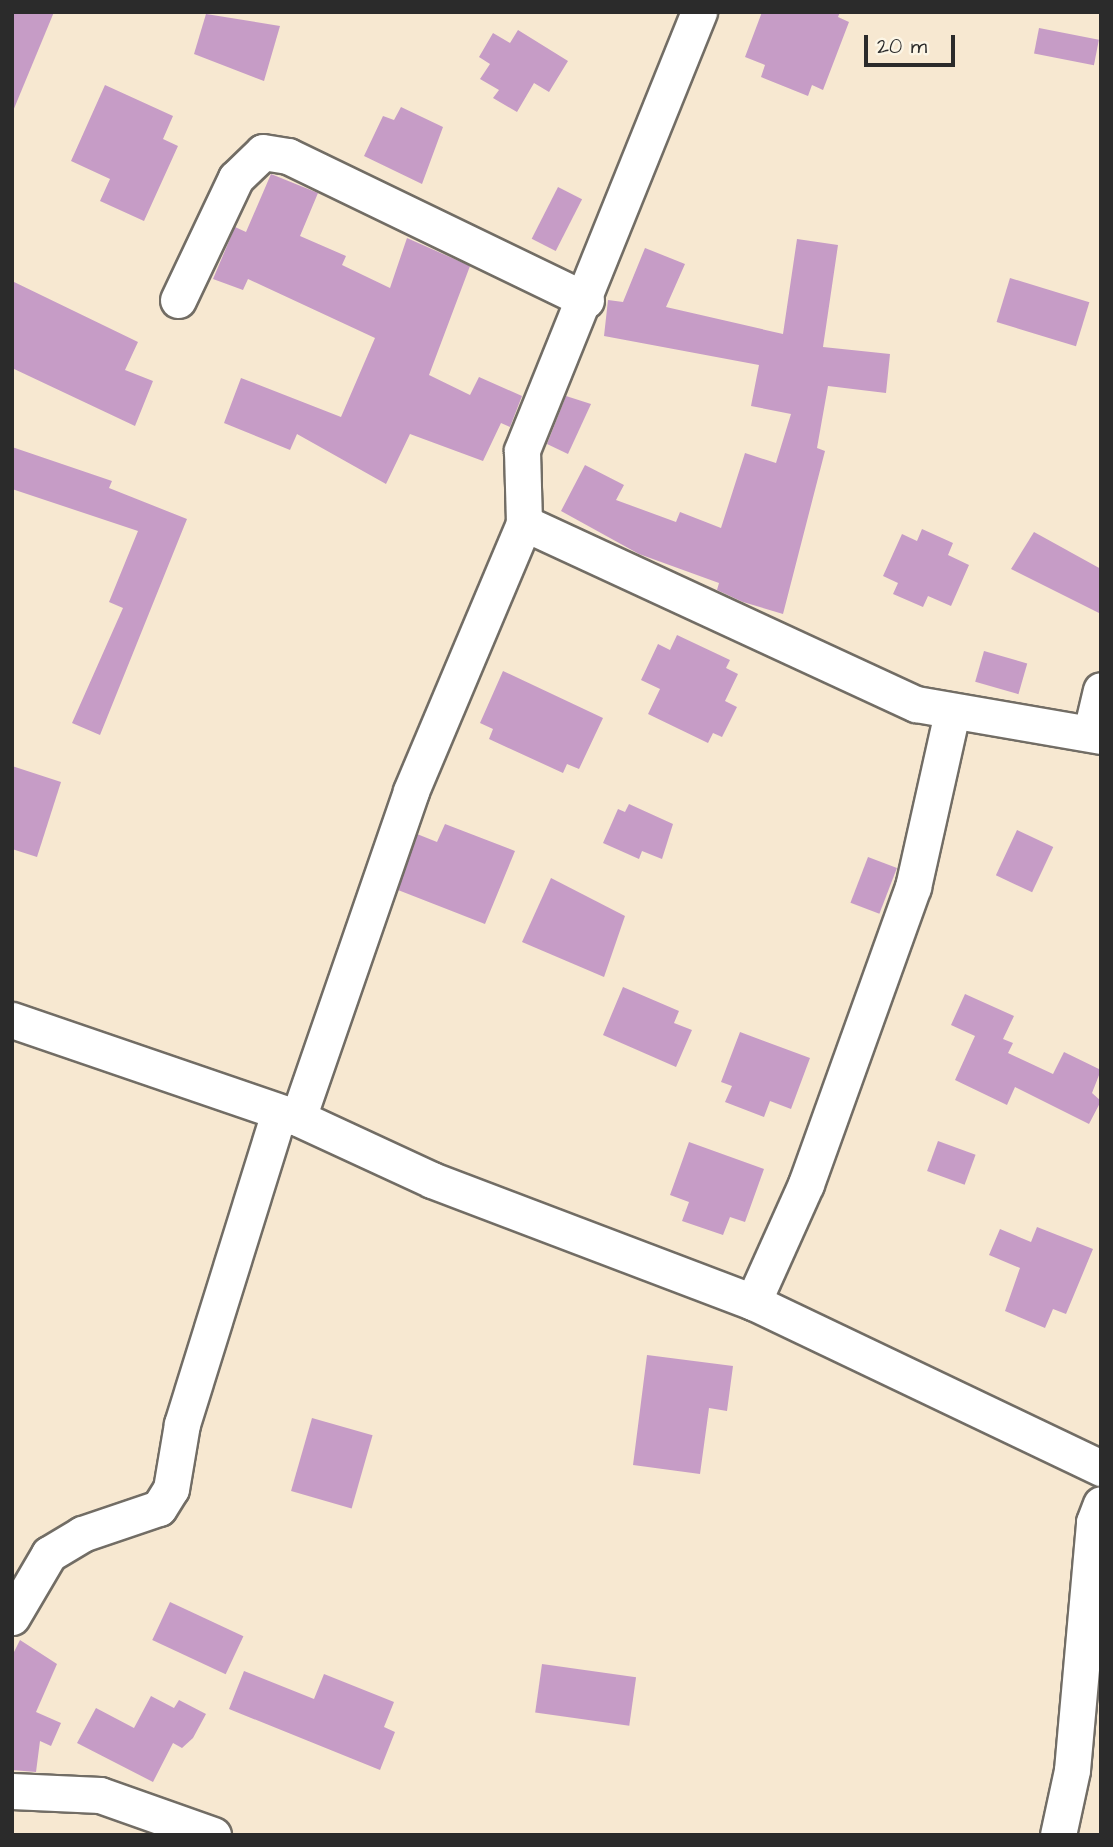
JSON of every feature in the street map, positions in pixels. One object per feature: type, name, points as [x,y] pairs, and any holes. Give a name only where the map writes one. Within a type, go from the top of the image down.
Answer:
[{"type":"street","points":[[12,1617],[50,1554],[82,1534],[159,1508],[171,1489],[183,1424],[288,1116],[411,791],[524,523],[523,451],[586,300],[699,12]]},
{"type":"street","points":[[178,300],[236,178],[263,152],[288,156],[586,300]]},
{"type":"street","points":[[524,523],[858,680],[951,713],[1096,734],[1101,690]]},
{"type":"street","points":[[753,1302],[806,1184],[913,887],[951,713]]},
{"type":"street","points":[[12,1020],[288,1116],[432,1180],[753,1302],[1101,1468]]},
{"type":"street","points":[[1058,1835],[1073,1758],[1098,1516]]},
{"type":"street","points":[[12,1791],[100,1795],[213,1835]]},
{"type":"building","points":[[12,12],[54,12],[13,111],[12,111]]},
{"type":"building","points":[[762,12],[840,12],[838,17],[849,22],[823,90],[812,85],[808,96],[761,77],[765,65],[745,57]]},
{"type":"building","points":[[206,14],[280,26],[264,81],[194,54]]},
{"type":"building","points":[[1039,28],[1099,40],[1094,65],[1034,54]]},
{"type":"building","points":[[518,30],[568,61],[549,92],[534,83],[517,112],[493,98],[499,90],[480,79],[490,64],[479,57],[493,33],[510,43]]},
{"type":"building","points":[[105,85],[173,116],[163,139],[178,146],[144,221],[100,201],[110,179],[71,161]]},
{"type":"building","points":[[401,107],[443,127],[422,184],[364,156],[383,116],[394,120]]},
{"type":"building","points":[[271,174],[318,193],[300,236],[346,256],[342,265],[390,288],[407,238],[470,266],[429,375],[470,395],[479,377],[522,396],[510,427],[501,423],[483,461],[410,434],[386,484],[297,434],[290,450],[224,423],[241,378],[341,417],[375,338],[248,279],[243,290],[213,279],[235,227],[246,232]]},
{"type":"building","points":[[558,187],[582,199],[556,251],[532,239]]},
{"type":"building","points":[[797,239],[838,245],[823,347],[890,354],[886,393],[828,386],[817,448],[825,451],[783,614],[743,602],[717,590],[719,583],[639,554],[561,511],[585,465],[624,485],[616,500],[676,522],[680,512],[721,528],[745,453],[776,463],[791,414],[751,406],[759,365],[604,336],[608,300],[623,302],[645,248],[685,264],[666,307],[783,334]]},
{"type":"building","points":[[1010,278],[1089,302],[1076,346],[997,322]]},
{"type":"building","points":[[12,281],[138,342],[125,370],[153,381],[135,426],[12,368]]},
{"type":"building","points":[[566,396],[591,404],[568,454],[547,444]]},
{"type":"building","points":[[12,447],[112,481],[109,488],[187,519],[100,735],[72,723],[123,608],[109,602],[138,531],[12,489]]},
{"type":"building","points":[[922,529],[953,543],[948,555],[969,565],[951,606],[928,596],[923,607],[893,594],[898,583],[883,576],[902,534],[917,541]]},
{"type":"building","points":[[1034,532],[1101,569],[1101,614],[1011,569]]},
{"type":"building","points":[[677,635],[730,660],[726,668],[738,674],[725,701],[737,707],[722,737],[713,733],[708,743],[648,714],[660,689],[641,680],[658,644],[670,650]]},
{"type":"building","points":[[984,651],[1027,663],[1018,694],[975,682]]},
{"type":"building","points":[[503,671],[603,718],[579,769],[567,764],[563,773],[489,739],[493,729],[480,723]]},
{"type":"building","points":[[12,766],[61,782],[37,857],[12,849]]},
{"type":"building","points":[[629,804],[673,824],[662,859],[642,851],[639,859],[603,843],[618,809],[625,812]]},
{"type":"building","points":[[445,824],[515,851],[485,924],[398,890],[417,834],[437,842]]},
{"type":"building","points":[[1017,830],[1053,847],[1032,892],[996,875]]},
{"type":"building","points":[[868,857],[897,868],[879,914],[850,903]]},
{"type":"building","points":[[551,878],[625,916],[604,977],[522,942]]},
{"type":"building","points":[[623,987],[679,1011],[674,1023],[692,1030],[676,1067],[603,1035]]},
{"type":"building","points":[[965,994],[1014,1016],[1003,1039],[1013,1043],[1008,1053],[1053,1074],[1064,1052],[1101,1070],[1092,1093],[1101,1101],[1089,1124],[1015,1087],[1007,1105],[955,1080],[975,1036],[951,1025]]},
{"type":"building","points":[[740,1032],[810,1058],[791,1109],[770,1101],[764,1117],[725,1102],[732,1086],[721,1082]]},
{"type":"building","points":[[938,1141],[976,1155],[965,1185],[927,1171]]},
{"type":"building","points":[[689,1142],[764,1169],[745,1222],[730,1217],[723,1235],[682,1221],[689,1202],[670,1195]]},
{"type":"building","points":[[1037,1227],[1093,1249],[1066,1314],[1053,1309],[1045,1328],[1005,1311],[1020,1268],[989,1255],[1000,1229],[1031,1242]]},
{"type":"building","points":[[647,1355],[733,1366],[727,1411],[709,1408],[700,1474],[633,1465]]},
{"type":"building","points":[[312,1418],[373,1435],[352,1508],[291,1491]]},
{"type":"building","points":[[170,1602],[243,1636],[226,1674],[152,1640]]},
{"type":"building","points":[[20,1640],[57,1664],[36,1712],[61,1723],[51,1746],[40,1741],[36,1772],[12,1770],[12,1656]]},
{"type":"building","points":[[542,1664],[636,1677],[629,1726],[535,1713]]},
{"type":"building","points":[[244,1671],[314,1699],[324,1674],[394,1702],[384,1727],[395,1732],[380,1770],[229,1709]]},
{"type":"building","points":[[151,1696],[174,1708],[179,1700],[206,1714],[193,1738],[182,1748],[173,1743],[153,1782],[77,1743],[96,1708],[134,1728]]}]
